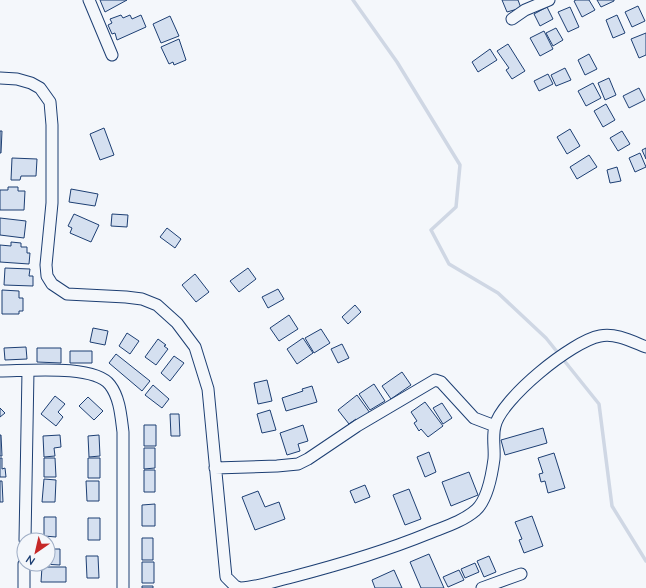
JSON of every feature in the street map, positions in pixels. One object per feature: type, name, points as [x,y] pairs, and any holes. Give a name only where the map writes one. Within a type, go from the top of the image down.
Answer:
[{"type":"street","points":[[89,0],[112,54]]},
{"type":"street","points":[[512,19],[525,10],[549,0]]},
{"type":"street","points":[[0,78],[17,79],[31,83],[40,88],[50,102],[52,125],[52,202],[46,265],[49,280],[52,284],[67,294],[104,294],[142,300],[157,306],[177,323],[195,347],[208,389],[226,577],[230,582],[241,588],[367,556],[460,521],[477,509],[484,497],[494,459],[495,426],[498,415],[555,360],[586,340],[601,335],[616,336],[646,347]]},
{"type":"street","points":[[0,371],[84,371],[100,376],[110,385],[117,398],[123,432],[123,588]]},
{"type":"street","points":[[25,532],[28,371]]},
{"type":"street","points":[[215,468],[298,464],[308,459],[357,426],[435,380],[441,382],[474,418],[495,426]]},
{"type":"street","points":[[24,572],[24,588]]},
{"type":"street","points":[[482,588],[521,574]]},
{"type":"building","points":[[100,0],[127,0],[105,12]]},
{"type":"building","points":[[502,0],[518,0],[521,8],[507,12]]},
{"type":"building","points":[[589,0],[595,10],[582,17],[574,1]]},
{"type":"building","points":[[597,0],[614,0],[614,1],[601,7]]},
{"type":"building","points":[[638,6],[645,21],[632,27],[625,12]]},
{"type":"building","points":[[547,7],[553,19],[540,26],[534,14]]},
{"type":"building","points":[[570,7],[579,27],[568,32],[558,12]]},
{"type":"building","points":[[121,15],[123,18],[130,15],[132,19],[141,15],[146,27],[117,40],[115,33],[112,34],[108,25],[112,23],[110,19]]},
{"type":"building","points":[[617,15],[625,33],[613,38],[606,20]]},
{"type":"building","points":[[170,16],[179,36],[161,43],[153,24]]},
{"type":"building","points":[[556,28],[563,40],[553,46],[546,33]]},
{"type":"building","points":[[544,31],[553,49],[540,56],[530,38]]},
{"type":"building","points":[[646,33],[646,55],[639,58],[631,39]]},
{"type":"building","points":[[179,39],[186,60],[174,65],[173,62],[169,64],[161,47]]},
{"type":"building","points":[[508,44],[525,71],[512,79],[506,70],[509,68],[497,51]]},
{"type":"building","points":[[490,49],[497,60],[478,72],[472,62]]},
{"type":"building","points":[[589,54],[597,69],[585,75],[578,60]]},
{"type":"building","points":[[565,68],[571,80],[556,86],[551,75]]},
{"type":"building","points":[[548,74],[553,84],[539,91],[534,81]]},
{"type":"building","points":[[609,78],[616,95],[605,100],[598,83]]},
{"type":"building","points":[[593,83],[601,98],[586,106],[578,91]]},
{"type":"building","points":[[639,88],[645,100],[629,108],[623,96]]},
{"type":"building","points":[[606,104],[615,120],[603,127],[594,111]]},
{"type":"building","points":[[104,128],[114,155],[100,160],[90,134]]},
{"type":"building","points":[[570,129],[580,146],[567,154],[557,137]]},
{"type":"building","points":[[0,131],[2,131],[1,153],[0,153]]},
{"type":"building","points":[[622,131],[630,144],[618,151],[610,138]]},
{"type":"building","points":[[646,148],[646,159],[642,150]]},
{"type":"building","points":[[640,153],[646,167],[635,172],[629,158]]},
{"type":"building","points":[[589,155],[597,167],[577,179],[570,167]]},
{"type":"building","points":[[12,158],[37,159],[36,176],[21,176],[20,180],[11,180]]},
{"type":"building","points":[[617,167],[621,181],[610,183],[607,170]]},
{"type":"building","points":[[8,187],[18,187],[18,191],[25,191],[24,210],[0,210],[0,190],[8,190]]},
{"type":"building","points":[[71,189],[98,194],[95,206],[69,202]]},
{"type":"building","points":[[74,214],[99,225],[91,242],[70,233],[72,228],[68,226]]},
{"type":"building","points":[[112,214],[128,215],[127,227],[111,226]]},
{"type":"building","points":[[0,218],[26,221],[24,238],[0,235]]},
{"type":"building","points":[[167,228],[181,239],[175,248],[160,237]]},
{"type":"building","points":[[11,242],[21,243],[21,247],[27,247],[27,253],[30,253],[29,264],[0,262],[0,245],[11,246]]},
{"type":"building","points":[[5,268],[30,269],[29,276],[33,276],[33,286],[4,285]]},
{"type":"building","points":[[248,268],[256,279],[239,292],[230,281]]},
{"type":"building","points":[[195,274],[209,292],[196,302],[182,285]]},
{"type":"building","points":[[278,289],[284,299],[268,308],[262,297]]},
{"type":"building","points":[[2,290],[19,291],[19,298],[23,298],[23,311],[19,311],[19,314],[2,314]]},
{"type":"building","points":[[355,305],[361,312],[348,324],[342,317]]},
{"type":"building","points":[[289,315],[298,329],[279,341],[270,328]]},
{"type":"building","points":[[93,328],[108,331],[105,345],[90,342]]},
{"type":"building","points":[[321,329],[330,343],[314,353],[305,338]]},
{"type":"building","points":[[127,333],[139,341],[130,354],[119,346]]},
{"type":"building","points":[[303,338],[313,353],[297,364],[287,349]]},
{"type":"building","points":[[158,339],[166,345],[164,346],[168,349],[156,365],[145,357]]},
{"type":"building","points":[[342,344],[349,358],[338,363],[331,349]]},
{"type":"building","points":[[26,347],[27,359],[5,360],[4,348]]},
{"type":"building","points":[[37,348],[61,348],[61,363],[37,362]]},
{"type":"building","points":[[70,351],[92,351],[92,363],[70,363]]},
{"type":"building","points":[[116,354],[150,381],[142,391],[109,363]]},
{"type":"building","points":[[174,356],[184,363],[170,381],[161,373]]},
{"type":"building","points":[[402,372],[411,385],[391,399],[382,386]]},
{"type":"building","points":[[267,380],[272,401],[258,404],[254,383]]},
{"type":"building","points":[[374,384],[385,401],[370,410],[359,394]]},
{"type":"building","points":[[153,385],[169,399],[162,408],[145,395]]},
{"type":"building","points":[[312,386],[317,402],[286,411],[282,398],[303,391],[302,389]]},
{"type":"building","points":[[357,395],[370,413],[358,422],[356,419],[349,424],[338,410]]},
{"type":"building","points":[[55,396],[65,404],[58,412],[63,417],[56,426],[41,414]]},
{"type":"building","points":[[88,397],[103,411],[94,420],[79,406]]},
{"type":"building","points":[[425,402],[443,426],[428,437],[421,429],[419,431],[414,423],[417,421],[411,412]]},
{"type":"building","points":[[442,403],[452,418],[443,424],[433,408]]},
{"type":"building","points":[[0,408],[5,413],[0,417]]},
{"type":"building","points":[[270,410],[276,430],[262,433],[257,414]]},
{"type":"building","points":[[170,414],[179,414],[180,436],[171,436]]},
{"type":"building","points":[[144,425],[156,425],[156,446],[144,446]]},
{"type":"building","points":[[303,425],[308,441],[298,444],[300,451],[287,455],[280,433]]},
{"type":"building","points":[[543,428],[547,443],[505,455],[501,440]]},
{"type":"building","points":[[1,435],[2,456],[0,456]]},
{"type":"building","points":[[60,435],[61,447],[54,448],[55,456],[44,457],[43,436]]},
{"type":"building","points":[[99,435],[100,456],[89,457],[88,436]]},
{"type":"building","points":[[144,448],[155,448],[155,468],[144,469]]},
{"type":"building","points":[[429,452],[436,472],[425,477],[417,457]]},
{"type":"building","points":[[554,453],[565,488],[548,493],[545,481],[541,482],[539,474],[543,473],[538,458]]},
{"type":"building","points":[[0,458],[2,458],[2,469],[5,468],[6,477],[0,477]]},
{"type":"building","points":[[44,458],[55,458],[56,477],[44,477]]},
{"type":"building","points":[[88,458],[100,458],[100,478],[88,478]]},
{"type":"building","points":[[144,470],[155,470],[155,492],[144,492]]},
{"type":"building","points":[[469,472],[478,495],[451,506],[442,482]]},
{"type":"building","points":[[44,479],[56,480],[55,502],[42,502]]},
{"type":"building","points":[[0,481],[2,481],[3,502],[0,502]]},
{"type":"building","points":[[86,481],[99,481],[99,501],[87,501]]},
{"type":"building","points":[[365,485],[370,497],[355,503],[350,491]]},
{"type":"building","points":[[409,489],[421,519],[405,525],[393,495]]},
{"type":"building","points":[[258,491],[265,507],[279,502],[285,519],[255,530],[242,497]]},
{"type":"building","points":[[155,504],[155,526],[142,526],[142,505]]},
{"type":"building","points":[[532,516],[543,546],[524,553],[519,540],[522,539],[515,522]]},
{"type":"building","points":[[44,517],[56,517],[56,532],[44,532]]},
{"type":"building","points":[[88,518],[100,518],[100,540],[88,540]]},
{"type":"building","points":[[142,538],[153,538],[153,560],[142,560]]},
{"type":"building","points":[[56,549],[60,549],[60,565],[56,565]]},
{"type":"building","points":[[429,554],[444,588],[421,588],[410,562]]},
{"type":"building","points":[[86,556],[98,556],[99,578],[87,578]]},
{"type":"building","points":[[489,556],[496,572],[484,577],[477,561]]},
{"type":"building","points":[[142,562],[154,562],[154,583],[142,583]]},
{"type":"building","points":[[475,563],[479,572],[465,578],[461,569]]},
{"type":"building","points":[[56,567],[66,567],[66,582],[41,582],[42,572],[56,572]]},
{"type":"building","points":[[394,570],[402,588],[375,588],[372,580]]},
{"type":"building","points":[[459,570],[464,580],[448,587],[443,577]]},
{"type":"building","points":[[142,586],[153,586],[153,588],[142,588]]},
{"type":"waterway","points":[[353,0],[397,62],[460,165],[456,207],[431,230],[449,264],[498,293],[546,338],[599,404],[612,506],[646,561]]}]
